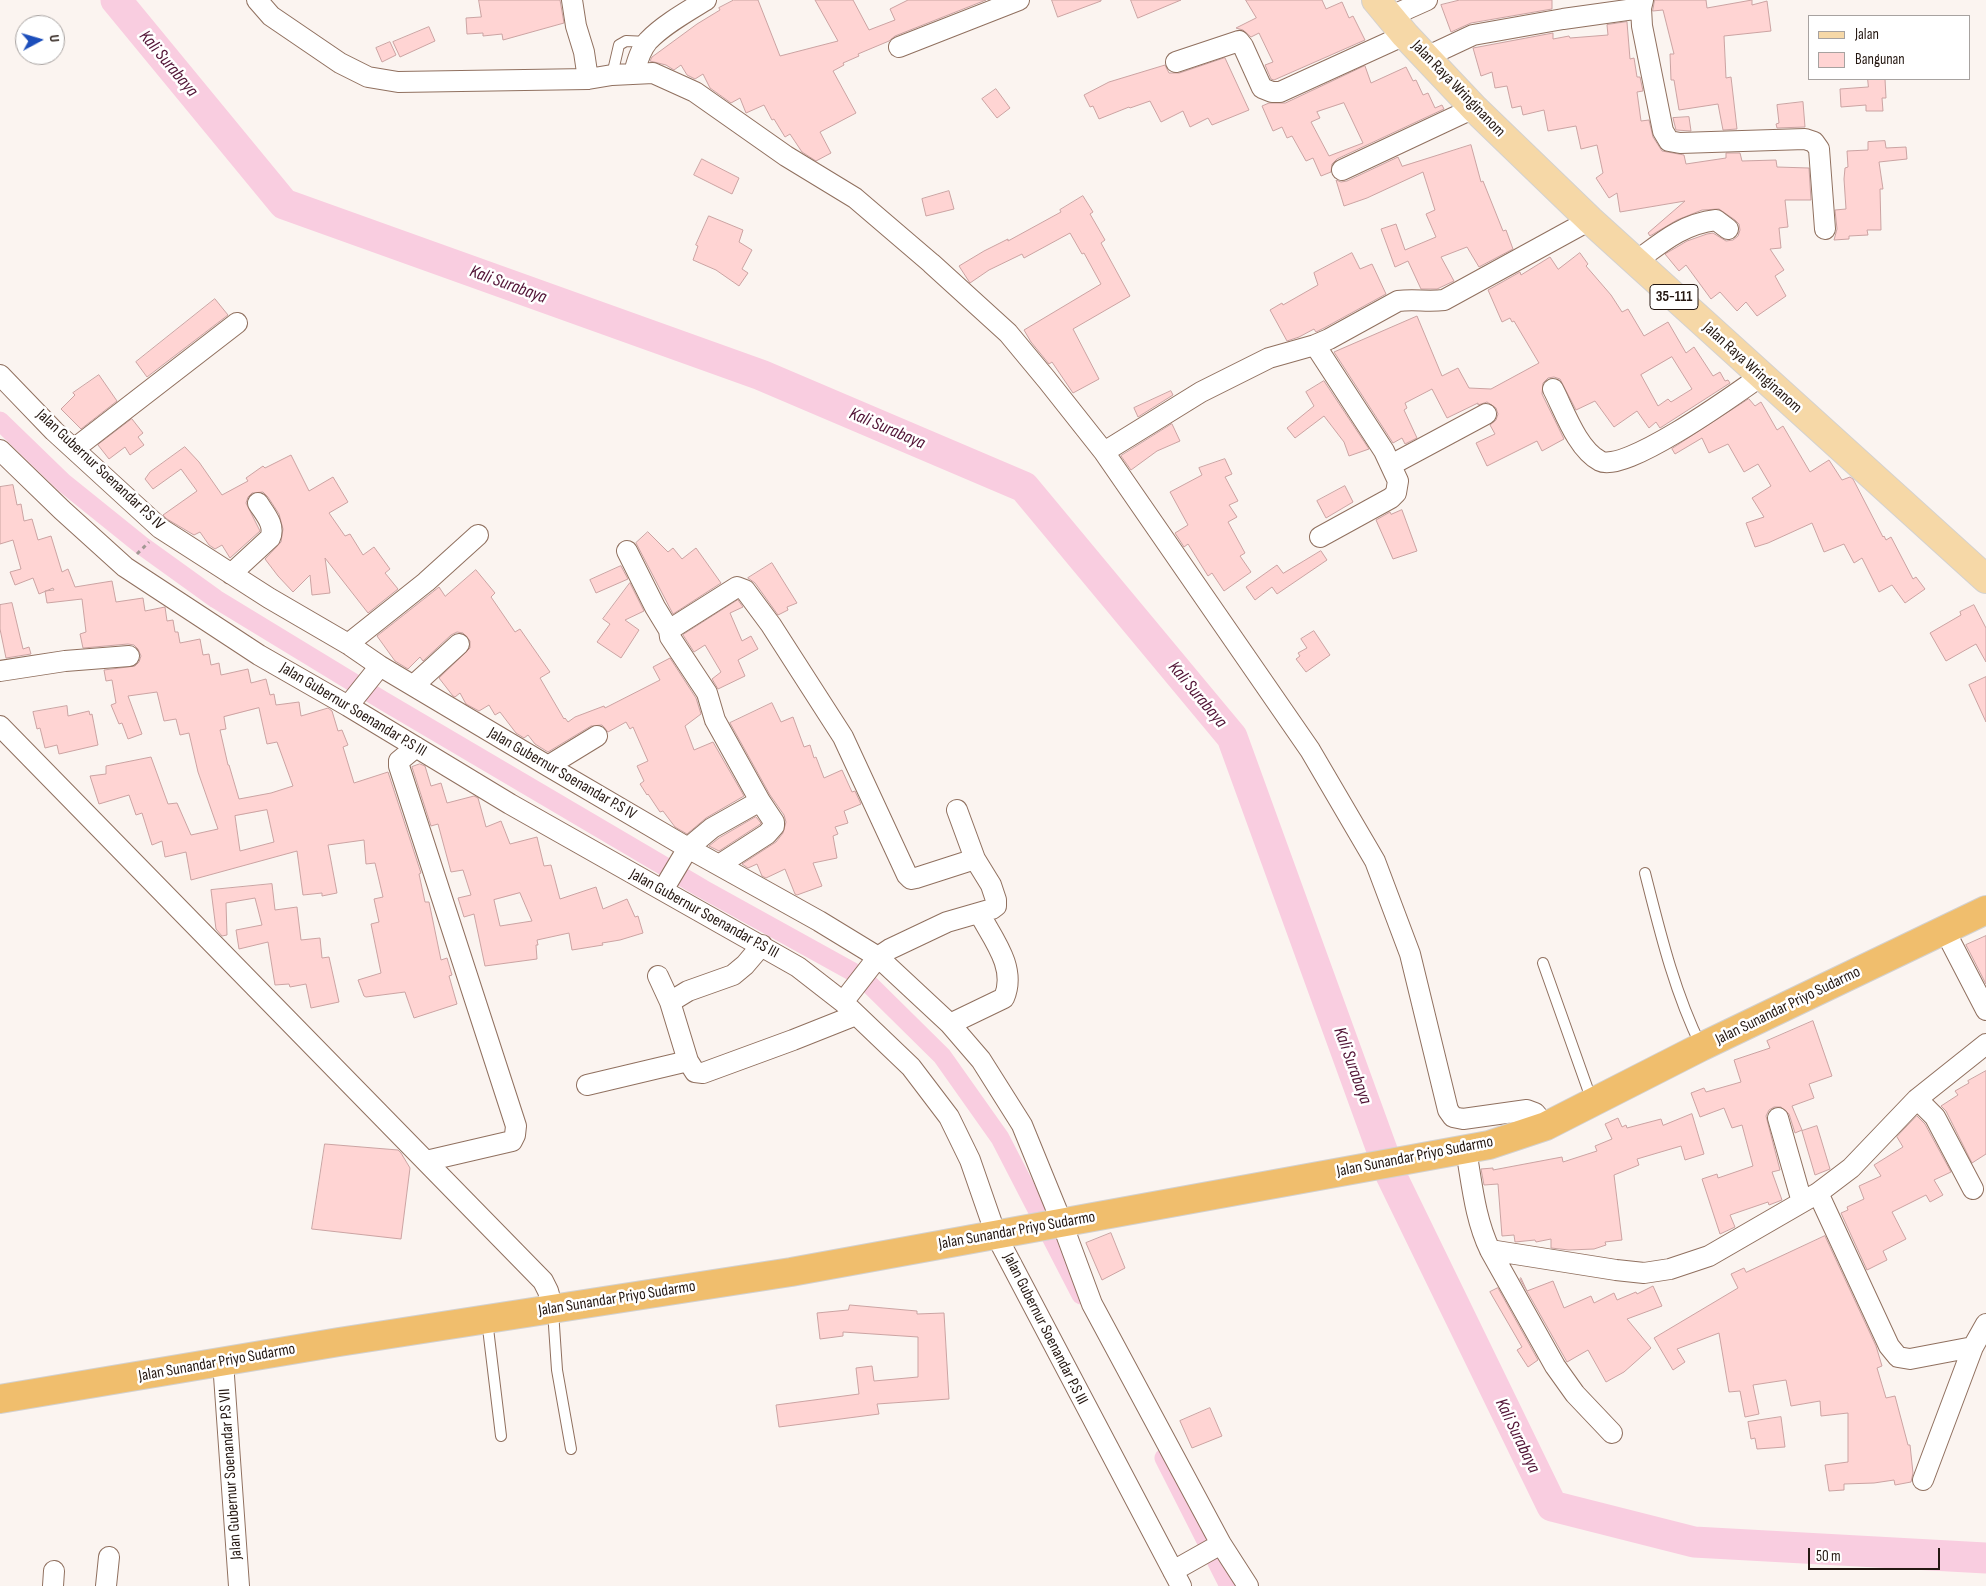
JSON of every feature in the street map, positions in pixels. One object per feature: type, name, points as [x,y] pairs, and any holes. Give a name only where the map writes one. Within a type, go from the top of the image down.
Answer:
[{"type":"highway","name":"Jalan Sunandar Priyo Sudarmo","points":[[0,1399],[339,1342],[791,1272],[1489,1145],[1546,1126],[1702,1047],[1986,910]]},
{"type":"main road","name":"Jalan Raya Wringinanom","points":[[1390,17],[1474,108],[1590,220],[1986,579]]},
{"type":"street","points":[[257,0],[271,16],[340,63],[368,77],[398,82],[588,79],[612,75],[653,73],[695,92],[786,156],[855,198],[931,263],[1008,333],[1104,452],[1310,750],[1376,861],[1410,954],[1448,1110],[1454,1117],[1463,1119],[1527,1110],[1535,1113],[1546,1126]]},
{"type":"street","points":[[572,0],[588,79]]},
{"type":"street","points":[[634,74],[638,58],[648,42],[680,7],[706,0]]},
{"type":"street","points":[[899,47],[1019,0]]},
{"type":"street","points":[[1176,62],[1239,40],[1262,88],[1272,92],[1280,92],[1390,17],[1427,0]]},
{"type":"street","points":[[1426,57],[1473,35],[1642,4],[1642,26],[1663,131],[1669,141],[1680,143],[1805,139],[1814,142],[1819,149],[1825,228]]},
{"type":"street","points":[[1342,170],[1474,108]]},
{"type":"street","points":[[1104,452],[1201,392],[1269,358],[1315,345],[1398,301],[1410,299],[1432,302],[1444,300],[1590,220]]},
{"type":"street","points":[[1635,262],[1677,231],[1702,222],[1716,220],[1728,229]]},
{"type":"street","points":[[74,449],[237,323]]},
{"type":"street","points":[[1315,345],[1384,451],[1398,481],[1396,493],[1391,498],[1320,537]]},
{"type":"street","name":"Jalan Gubernur Soenandar P.S IV","points":[[0,374],[54,431],[160,528],[269,598],[348,644],[378,669],[414,685],[686,851],[719,865],[819,921],[876,960],[950,1024],[981,1060],[1022,1125],[1057,1224],[1092,1304],[1217,1546],[1248,1586]]},
{"type":"street","points":[[1553,388],[1582,446],[1600,461],[1612,464],[1645,451],[1761,376]]},
{"type":"street","points":[[1391,465],[1486,414]]},
{"type":"street","name":"Jalan Gubernur Soenandar P.S III","points":[[0,450],[125,567],[259,655],[351,701],[416,747],[510,804],[665,887],[798,967],[851,1002],[911,1067],[949,1117],[1079,1396],[1179,1574]]},
{"type":"street","points":[[231,574],[270,538],[273,532],[258,503]]},
{"type":"street","points":[[348,644],[426,582],[478,535]]},
{"type":"street","points":[[627,551],[655,607],[669,630],[670,637],[707,692],[715,720],[760,801],[772,817],[774,826],[767,834],[719,865]]},
{"type":"street","points":[[669,630],[737,586],[745,590],[771,625],[843,737],[906,876],[911,879],[916,878],[975,859]]},
{"type":"street","points":[[414,685],[460,644]]},
{"type":"street","points":[[0,671],[64,661],[129,656]]},
{"type":"street","points":[[351,701],[378,669]]},
{"type":"street","points":[[0,726],[543,1281],[553,1309]]},
{"type":"street","points":[[548,766],[597,736]]},
{"type":"street","points":[[416,747],[399,760],[399,766],[516,1126],[512,1141],[426,1161]]},
{"type":"street","points":[[665,887],[686,851],[712,828],[760,801]]},
{"type":"street","points":[[658,976],[670,1002],[688,1061],[696,1072],[703,1073],[793,1040],[851,1002],[876,960],[890,949],[947,922],[992,909],[996,906],[991,885],[975,859],[957,810]]},
{"type":"street","points":[[950,1024],[1004,998],[1008,989],[1009,981],[1006,964],[979,913]]},
{"type":"street","points":[[1945,931],[1986,1010]]},
{"type":"street","points":[[670,1002],[688,991],[733,975],[762,946]]},
{"type":"street","points":[[1490,1250],[1644,1273],[1670,1269],[1709,1256],[1810,1198],[1851,1168],[1917,1099],[1986,1044]]},
{"type":"street","points":[[587,1085],[688,1061]]},
{"type":"street","points":[[1917,1099],[1935,1117],[1973,1189]]},
{"type":"street","points":[[1778,1118],[1810,1198],[1889,1346],[1898,1357],[1910,1359],[1973,1347]]},
{"type":"street","points":[[1460,1151],[1482,1233],[1490,1250],[1555,1366],[1575,1394],[1612,1433]]},
{"type":"street","points":[[1924,1480],[1973,1347],[1986,1324]]},
{"type":"street","name":"Jalan Gubernur Soenandar P.S VII","points":[[223,1362],[239,1586]]},
{"type":"street","points":[[1179,1574],[1217,1546]]},
{"type":"street","points":[[106,1586],[109,1557]]},
{"type":"lane","points":[[612,75],[619,45],[626,41],[648,42]]},
{"type":"lane","points":[[1645,873],[1666,958],[1692,1027],[1702,1047]]},
{"type":"lane","points":[[1543,963],[1592,1102]]},
{"type":"lane","points":[[553,1309],[557,1370],[571,1449]]},
{"type":"lane","points":[[487,1319],[502,1436]]},
{"type":"path","points":[[136,555],[153,537]]},
{"type":"building","points":[[479,0],[560,0],[564,23],[503,40],[502,34],[483,36],[483,33],[467,34],[466,18],[481,17]]},
{"type":"building","points":[[734,0],[758,0],[780,56],[838,41],[815,0],[853,0],[869,30],[895,20],[890,9],[908,0],[986,0],[895,36],[889,41],[858,54],[859,56],[843,63],[844,65],[833,71],[856,113],[820,132],[831,153],[816,161],[802,152],[790,134],[785,137],[774,119],[772,120],[764,105],[746,113],[740,98],[731,103],[710,88],[703,74],[695,79],[687,75],[681,65],[674,70],[666,65],[650,61],[652,57],[697,24],[720,10],[719,8]]},
{"type":"building","points":[[1052,0],[1101,0],[1101,1],[1058,17]]},
{"type":"building","points":[[1131,0],[1181,0],[1138,18]]},
{"type":"building","points":[[1246,0],[1322,0],[1326,9],[1342,2],[1349,18],[1353,16],[1365,40],[1274,80],[1271,79],[1265,65],[1273,62],[1259,33],[1251,37],[1243,30],[1236,28],[1256,18]]},
{"type":"building","points":[[1460,0],[1552,0],[1552,9],[1471,23],[1451,32],[1441,5]]},
{"type":"building","points":[[1655,0],[1706,0],[1707,8],[1752,0],[1752,5],[1767,1],[1771,31],[1724,36],[1726,78],[1731,77],[1737,129],[1723,130],[1718,104],[1679,110],[1674,80],[1671,80],[1670,54],[1674,54],[1663,10],[1653,11]]},
{"type":"building","points":[[1627,22],[1630,59],[1634,58],[1637,77],[1640,77],[1643,91],[1637,92],[1641,121],[1649,120],[1653,137],[1662,151],[1684,155],[1686,164],[1726,158],[1726,153],[1740,153],[1742,161],[1776,160],[1777,167],[1809,168],[1811,200],[1785,200],[1788,227],[1779,228],[1781,248],[1770,249],[1784,270],[1775,276],[1786,296],[1757,316],[1746,302],[1737,311],[1720,292],[1711,299],[1686,265],[1679,271],[1665,254],[1687,241],[1707,234],[1713,233],[1726,241],[1733,240],[1738,236],[1740,230],[1739,224],[1735,220],[1719,209],[1702,210],[1677,220],[1650,236],[1648,233],[1685,201],[1620,212],[1617,193],[1609,198],[1596,178],[1603,173],[1597,145],[1581,149],[1576,126],[1548,131],[1544,110],[1523,115],[1521,106],[1512,108],[1507,86],[1495,88],[1492,72],[1481,76],[1473,48],[1553,33],[1553,39],[1569,36],[1570,38],[1608,35],[1607,25]]},
{"type":"building","points":[[429,27],[435,41],[400,57],[393,42]]},
{"type":"building","points":[[390,42],[396,55],[382,62],[376,48]]},
{"type":"building","points":[[1225,58],[1249,110],[1212,125],[1208,118],[1190,127],[1183,111],[1161,122],[1150,101],[1099,119],[1093,106],[1090,107],[1084,95],[1109,82],[1165,65],[1169,73],[1179,73]]},
{"type":"building","points":[[1365,66],[1371,83],[1406,67],[1413,81],[1416,80],[1423,95],[1428,93],[1435,108],[1442,105],[1444,109],[1337,159],[1332,164],[1331,172],[1321,176],[1313,158],[1306,161],[1292,136],[1287,138],[1282,127],[1273,131],[1262,106],[1269,103],[1285,103]],"holes":[[[1344,103],[1363,143],[1329,156],[1311,122],[1320,118],[1317,112]]]},
{"type":"building","points":[[1868,80],[1885,80],[1886,98],[1882,98],[1883,111],[1866,111],[1866,105],[1841,107],[1840,89],[1868,87]]},
{"type":"building","points":[[996,89],[1010,108],[997,118],[982,99]]},
{"type":"building","points":[[1803,102],[1805,127],[1777,128],[1776,124],[1779,123],[1777,105]]},
{"type":"building","points":[[1689,117],[1691,131],[1676,130],[1673,118]]},
{"type":"building","points":[[1885,141],[1886,148],[1906,147],[1907,159],[1879,162],[1883,189],[1880,189],[1881,230],[1867,230],[1868,235],[1849,236],[1849,239],[1834,240],[1837,229],[1835,210],[1846,209],[1844,179],[1845,168],[1848,167],[1847,151],[1868,150],[1868,142]]},
{"type":"building","points":[[1471,145],[1481,182],[1483,181],[1503,231],[1506,230],[1513,249],[1479,267],[1467,247],[1441,257],[1454,281],[1437,289],[1421,289],[1408,261],[1395,267],[1381,229],[1396,224],[1405,250],[1436,237],[1426,214],[1435,210],[1423,172],[1367,198],[1344,206],[1336,180],[1341,182],[1347,181],[1398,157],[1402,166]]},
{"type":"building","points":[[702,159],[739,178],[732,194],[694,175]]},
{"type":"building","points":[[949,191],[954,209],[926,216],[922,199]]},
{"type":"building","points":[[1083,196],[1093,212],[1090,214],[1105,240],[1101,243],[1130,296],[1073,329],[1099,379],[1073,393],[1052,362],[1049,364],[1024,330],[1101,284],[1084,253],[1082,254],[1070,233],[1024,258],[1022,254],[989,270],[970,283],[959,266],[984,251],[1008,239],[1008,241],[1061,212],[1060,210]]},
{"type":"building","points":[[709,216],[743,230],[739,242],[752,250],[742,269],[748,273],[739,286],[716,270],[693,260],[698,246],[696,245]]},
{"type":"building","points":[[1352,253],[1360,269],[1372,264],[1386,294],[1316,332],[1314,329],[1287,341],[1270,310],[1282,303],[1283,305],[1318,285],[1314,273]]},
{"type":"building","points":[[1580,253],[1588,264],[1586,266],[1611,295],[1622,312],[1628,309],[1644,336],[1668,322],[1686,353],[1694,347],[1713,376],[1720,372],[1725,381],[1728,380],[1730,383],[1660,428],[1656,422],[1649,428],[1637,411],[1614,427],[1595,401],[1576,410],[1560,379],[1548,378],[1543,383],[1542,394],[1564,439],[1542,451],[1537,441],[1487,466],[1476,443],[1495,434],[1490,425],[1496,420],[1498,414],[1496,408],[1487,402],[1478,405],[1478,403],[1447,418],[1432,389],[1405,403],[1407,408],[1404,410],[1417,438],[1405,444],[1402,438],[1393,443],[1334,352],[1417,316],[1442,376],[1458,368],[1469,388],[1491,389],[1539,363],[1514,321],[1512,322],[1510,318],[1502,322],[1488,290],[1520,272],[1521,275],[1550,257],[1558,269]],"holes":[[[1672,357],[1692,389],[1671,402],[1668,399],[1658,406],[1641,375]]]},
{"type":"building","points":[[215,299],[228,315],[147,377],[136,362]]},
{"type":"building","points":[[99,375],[117,401],[81,429],[61,409],[75,395],[73,393]]},
{"type":"building","points":[[1324,381],[1369,449],[1349,456],[1344,442],[1324,416],[1295,438],[1287,428],[1314,406],[1306,392]]},
{"type":"building","points":[[1171,391],[1173,395],[1138,417],[1134,408]]},
{"type":"building","points":[[1749,399],[1755,406],[1761,402],[1777,430],[1783,426],[1810,472],[1829,460],[1842,480],[1850,477],[1853,479],[1883,537],[1886,540],[1891,537],[1913,579],[1916,577],[1925,589],[1905,603],[1892,585],[1879,592],[1862,558],[1854,563],[1844,544],[1824,552],[1812,523],[1755,547],[1746,523],[1764,517],[1752,498],[1771,486],[1758,464],[1744,472],[1728,444],[1709,453],[1702,438],[1675,454],[1672,449]]},
{"type":"building","points":[[132,419],[143,433],[138,437],[144,445],[130,455],[125,447],[109,459],[98,445]]},
{"type":"building","points":[[1172,424],[1180,441],[1157,451],[1131,470],[1121,456]]},
{"type":"building","points":[[185,447],[199,462],[222,495],[248,481],[246,478],[263,466],[265,468],[291,455],[309,491],[333,477],[348,502],[329,513],[345,536],[350,534],[363,555],[374,547],[390,569],[385,573],[398,589],[368,613],[325,558],[330,593],[312,595],[310,575],[293,592],[265,559],[281,542],[283,529],[279,514],[263,492],[252,493],[246,503],[260,531],[230,558],[222,545],[215,549],[209,545],[200,532],[194,535],[167,519],[163,515],[197,491],[181,469],[153,489],[145,479],[150,472]]},
{"type":"building","points":[[1225,459],[1232,474],[1225,477],[1238,501],[1229,505],[1237,517],[1228,522],[1245,553],[1240,556],[1251,572],[1224,591],[1212,573],[1208,576],[1188,544],[1184,547],[1175,533],[1188,525],[1170,492],[1202,475],[1199,468]]},
{"type":"building","points":[[13,485],[17,505],[21,504],[24,521],[32,519],[38,540],[51,536],[62,572],[68,569],[75,587],[112,581],[116,602],[143,598],[145,611],[165,607],[167,621],[173,620],[175,632],[178,632],[180,643],[200,639],[203,655],[209,654],[211,665],[219,663],[221,675],[248,669],[251,683],[266,679],[270,695],[274,694],[276,705],[299,702],[301,716],[328,708],[332,711],[338,731],[342,730],[348,745],[343,747],[354,783],[388,772],[421,873],[419,874],[425,902],[429,902],[441,960],[447,958],[452,975],[449,976],[457,1004],[414,1018],[405,992],[364,996],[358,980],[381,973],[371,924],[379,922],[374,899],[383,897],[375,863],[366,864],[364,840],[328,845],[337,893],[322,896],[322,893],[303,895],[297,851],[191,880],[186,852],[165,857],[162,841],[152,845],[142,813],[136,815],[129,795],[99,804],[90,776],[106,774],[106,766],[151,757],[168,804],[177,803],[191,835],[218,829],[198,772],[189,733],[180,735],[176,719],[164,721],[157,692],[128,696],[142,734],[128,739],[122,723],[119,724],[111,705],[116,703],[112,680],[106,681],[104,670],[135,666],[141,656],[138,649],[134,645],[128,644],[83,648],[80,634],[86,632],[82,599],[47,603],[45,591],[39,594],[33,578],[15,585],[10,572],[21,569],[13,540],[0,544],[0,487]],"holes":[[[259,708],[267,744],[277,742],[293,786],[271,793],[239,799],[228,765],[220,730],[226,729],[224,717]],[[267,810],[274,842],[240,851],[235,816]]]},
{"type":"building","points":[[1345,486],[1353,502],[1326,518],[1317,501]]},
{"type":"building","points":[[1402,510],[1417,551],[1393,559],[1376,520],[1390,512],[1391,514]]},
{"type":"building","points":[[648,532],[668,552],[673,548],[682,559],[696,548],[721,583],[673,614],[636,543]]},
{"type":"building","points":[[1321,551],[1327,560],[1277,594],[1272,587],[1255,600],[1246,587],[1277,565],[1283,573]]},
{"type":"building","points":[[772,563],[797,603],[787,607],[788,610],[778,615],[755,583],[748,578]]},
{"type":"building","points":[[621,566],[628,579],[596,593],[590,580]]},
{"type":"building","points":[[476,570],[495,593],[491,597],[515,632],[520,629],[550,672],[540,678],[564,719],[568,722],[575,717],[604,706],[605,708],[660,680],[653,667],[670,658],[696,698],[701,714],[685,726],[694,750],[713,742],[744,796],[706,818],[687,834],[675,827],[663,811],[660,812],[640,784],[644,781],[637,766],[648,761],[633,727],[630,729],[626,722],[608,732],[602,725],[591,726],[548,752],[535,744],[528,735],[524,738],[516,733],[500,712],[495,715],[489,705],[479,711],[466,704],[460,693],[455,697],[453,696],[439,678],[470,648],[470,641],[463,633],[457,632],[451,635],[423,661],[420,657],[408,669],[395,661],[377,636],[439,587],[445,596]]},
{"type":"building","points":[[630,583],[644,611],[625,620],[639,630],[621,658],[597,642],[610,624],[603,619]]},
{"type":"building","points":[[738,600],[743,607],[730,613],[742,641],[751,636],[758,649],[738,660],[745,676],[718,689],[712,679],[721,672],[705,645],[694,652],[683,635]]},
{"type":"building","points":[[12,603],[23,649],[29,647],[31,654],[6,658],[0,629],[0,605]]},
{"type":"building","points":[[1974,605],[1986,628],[1986,662],[1976,644],[1946,661],[1930,633],[1961,615],[1960,612]]},
{"type":"building","points":[[1314,631],[1330,655],[1306,672],[1296,659],[1300,656],[1298,653],[1307,648],[1301,639]]},
{"type":"building","points":[[1986,677],[1986,722],[1969,685]]},
{"type":"building","points":[[772,703],[781,722],[793,717],[804,747],[810,745],[824,778],[842,770],[852,792],[855,791],[861,804],[844,811],[848,823],[835,827],[838,834],[833,836],[837,858],[813,863],[822,886],[797,895],[785,869],[766,878],[762,876],[757,864],[748,868],[742,864],[776,842],[783,833],[786,822],[784,815],[770,795],[730,723]]},
{"type":"building","points":[[67,706],[68,716],[89,711],[90,715],[92,714],[98,745],[59,754],[57,745],[45,748],[40,728],[37,729],[33,712]]},
{"type":"building","points":[[420,764],[425,766],[431,786],[441,783],[447,803],[474,796],[478,798],[486,827],[501,821],[510,844],[537,837],[544,866],[551,865],[560,899],[596,887],[603,909],[627,899],[635,917],[638,916],[643,933],[602,943],[603,945],[572,950],[569,933],[537,940],[537,959],[485,966],[474,914],[464,917],[458,898],[471,895],[463,870],[451,872],[438,824],[431,826],[412,767]],"holes":[[[520,893],[532,921],[500,926],[494,900]]]},
{"type":"building","points":[[756,817],[761,823],[759,825],[719,851],[709,846],[719,838]]},
{"type":"building","points":[[272,884],[275,910],[297,907],[301,940],[320,938],[322,958],[329,957],[339,1002],[311,1008],[306,984],[290,987],[289,984],[275,985],[268,942],[239,949],[236,930],[262,925],[255,898],[226,903],[227,935],[222,936],[216,929],[211,890]]},
{"type":"building","points":[[1986,936],[1986,984],[1966,945]]},
{"type":"building","points":[[1813,1021],[1832,1076],[1809,1084],[1814,1098],[1792,1106],[1802,1130],[1795,1133],[1789,1114],[1781,1107],[1774,1107],[1769,1110],[1766,1116],[1780,1170],[1772,1172],[1782,1200],[1769,1205],[1768,1202],[1730,1215],[1735,1227],[1720,1234],[1702,1179],[1717,1174],[1718,1178],[1753,1166],[1742,1125],[1732,1128],[1724,1108],[1700,1117],[1691,1093],[1704,1088],[1706,1092],[1741,1082],[1734,1060],[1770,1048],[1767,1041]]},
{"type":"building","points":[[1986,1071],[1986,1154],[1972,1163],[1946,1111],[1941,1106],[1958,1095],[1955,1091]]},
{"type":"building","points":[[1692,1114],[1704,1154],[1685,1160],[1681,1146],[1637,1159],[1639,1165],[1614,1175],[1622,1240],[1605,1242],[1606,1245],[1594,1249],[1569,1250],[1551,1248],[1551,1239],[1536,1242],[1535,1240],[1515,1242],[1514,1235],[1502,1236],[1498,1184],[1484,1185],[1481,1169],[1493,1168],[1493,1170],[1562,1157],[1563,1162],[1597,1151],[1595,1146],[1612,1139],[1605,1124],[1618,1118],[1622,1127],[1626,1125],[1627,1128],[1661,1119],[1663,1125]]},
{"type":"building","points":[[1917,1116],[1925,1124],[1951,1172],[1934,1180],[1943,1195],[1930,1202],[1926,1195],[1892,1212],[1906,1239],[1883,1251],[1887,1260],[1867,1270],[1841,1213],[1848,1210],[1847,1207],[1864,1199],[1859,1186],[1881,1176],[1874,1165],[1903,1147],[1897,1137]]},
{"type":"building","points":[[1817,1126],[1830,1169],[1815,1175],[1802,1131]]},
{"type":"building","points":[[325,1144],[398,1150],[401,1153],[410,1168],[401,1239],[312,1229]]},
{"type":"building","points":[[1111,1233],[1125,1268],[1102,1280],[1086,1243]]},
{"type":"building","points":[[1825,1236],[1876,1346],[1882,1366],[1877,1368],[1886,1398],[1895,1396],[1908,1445],[1910,1445],[1913,1473],[1911,1482],[1895,1485],[1894,1480],[1844,1484],[1844,1490],[1829,1491],[1825,1465],[1848,1462],[1848,1413],[1821,1416],[1820,1401],[1791,1406],[1786,1380],[1753,1385],[1759,1414],[1745,1417],[1740,1391],[1729,1392],[1719,1333],[1677,1349],[1685,1362],[1673,1370],[1654,1338],[1738,1288],[1731,1274],[1744,1268],[1746,1272]]},
{"type":"building","points":[[1520,1279],[1527,1291],[1553,1281],[1564,1308],[1591,1296],[1594,1303],[1614,1293],[1617,1300],[1636,1292],[1637,1294],[1653,1286],[1662,1306],[1627,1319],[1651,1348],[1624,1372],[1606,1382],[1588,1350],[1567,1362]]},
{"type":"building","points":[[1498,1288],[1538,1360],[1528,1367],[1517,1350],[1522,1347],[1490,1292]]},
{"type":"building","points":[[850,1305],[917,1311],[917,1314],[944,1313],[949,1399],[877,1404],[879,1414],[779,1427],[776,1405],[859,1394],[856,1368],[872,1366],[874,1381],[918,1377],[918,1337],[843,1332],[843,1336],[820,1339],[817,1313],[848,1310]]},
{"type":"building","points":[[1210,1408],[1222,1436],[1192,1448],[1180,1421]]},
{"type":"building","points":[[1781,1417],[1785,1447],[1757,1449],[1755,1438],[1751,1439],[1748,1422]]},
{"type":"waterway","name":"Kali Surabaya","points":[[116,0],[284,204],[761,375],[1024,487],[1232,737],[1391,1175],[1552,1506],[1694,1542],[1986,1558]]},
{"type":"waterway","points":[[0,421],[64,483],[141,545],[216,599],[382,700],[703,889],[862,977],[942,1056],[1000,1138],[1081,1295]]},
{"type":"waterway","points":[[1164,1458],[1229,1586]]}]
